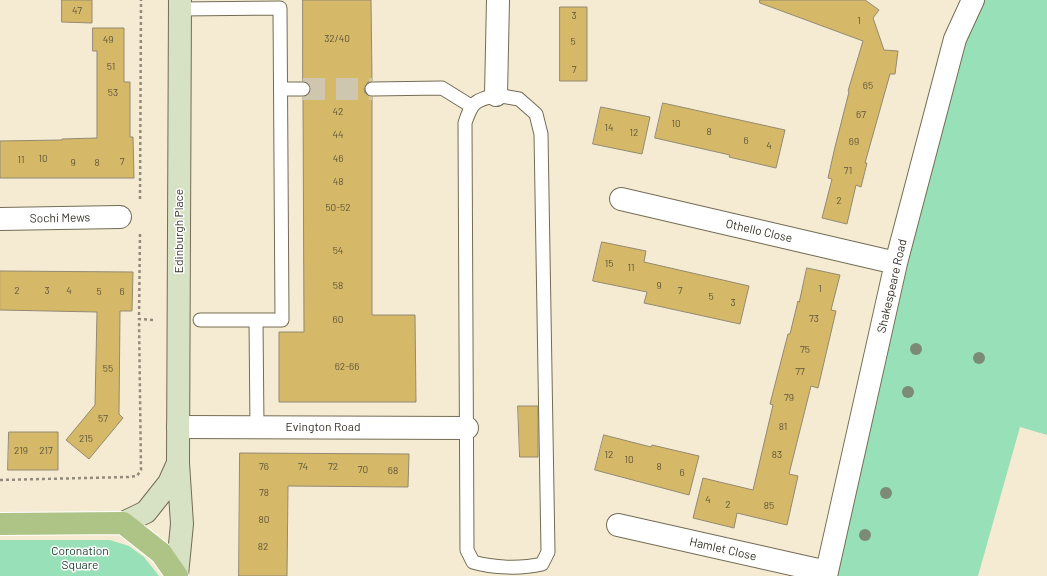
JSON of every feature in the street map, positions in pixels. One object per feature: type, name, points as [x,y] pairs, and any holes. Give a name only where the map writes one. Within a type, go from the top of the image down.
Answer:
[{"type":"main road","points":[[0,524],[123,523],[161,553],[177,575]]},
{"type":"street","points":[[496,94],[498,0]]},
{"type":"street","name":"Shakespeare Road","points":[[827,574],[896,263],[955,39],[972,0]]},
{"type":"street","name":"Edinburgh Place","points":[[177,575],[182,524],[178,463],[180,5]]},
{"type":"street","name":"Othello Close","points":[[621,199],[896,263]]},
{"type":"street","name":"Sochi Mews","points":[[0,219],[120,217]]},
{"type":"street","name":"Evington Road","points":[[178,426],[467,428]]},
{"type":"street","name":"Edinburgh Place","points":[[123,523],[146,512],[169,483],[178,463]]},
{"type":"street","name":"Hamlet Close","points":[[618,525],[827,574]]},
{"type":"lane","points":[[180,5],[280,8],[282,320],[200,320]]},
{"type":"lane","points":[[372,89],[442,88],[471,106]]},
{"type":"lane","points":[[281,89],[304,89]]},
{"type":"lane","points":[[496,94],[519,99],[536,114],[540,134],[548,552],[542,564],[532,566],[486,566],[473,562],[467,550],[465,123],[471,106],[483,98],[496,94]]},
{"type":"lane","points":[[256,320],[257,427]]},
{"type":"path","points":[[140,202],[141,0]]},
{"type":"path","points":[[0,480],[128,477],[137,476],[141,470],[139,319],[140,233]]},
{"type":"path","points":[[139,319],[179,320]]},
{"type":"green space","points":[[973,0],[1047,0],[1047,435],[1020,427],[978,576],[826,576]]},
{"type":"green space","name":"Coronation Square","points":[[0,540],[110,540],[129,546],[144,557],[159,576],[0,576]]},
{"type":"building","points":[[62,0],[92,0],[92,23],[62,22]]},
{"type":"building","points":[[303,0],[371,0],[372,81],[368,82],[364,89],[365,93],[372,97],[372,315],[415,315],[416,402],[279,402],[279,332],[304,332],[303,97],[310,93],[311,89],[310,85],[303,81]]},
{"type":"building","points":[[760,0],[865,0],[879,10],[873,18],[884,50],[898,51],[895,74],[890,74],[865,163],[867,163],[861,187],[856,185],[847,224],[822,218],[832,179],[828,178],[835,147],[849,92],[848,91],[863,41],[760,3]]},
{"type":"building","points":[[560,7],[587,7],[587,81],[560,81]]},
{"type":"building","points":[[93,28],[124,28],[124,82],[130,82],[130,137],[133,137],[134,178],[0,178],[0,141],[97,138],[97,51],[93,51]]},
{"type":"building","points":[[663,103],[785,130],[776,168],[729,157],[730,155],[655,138]]},
{"type":"building","points":[[601,107],[650,117],[642,154],[593,144]]},
{"type":"building","points":[[602,242],[646,251],[644,262],[749,286],[740,324],[644,303],[647,292],[593,281]]},
{"type":"building","points":[[807,268],[840,275],[831,310],[836,311],[818,388],[811,386],[789,474],[798,476],[787,525],[737,513],[734,528],[693,518],[703,478],[753,490],[773,405],[770,404],[788,334],[790,334],[798,301],[799,302]]},
{"type":"building","points":[[0,271],[133,272],[132,311],[120,311],[119,414],[123,418],[89,459],[66,440],[95,405],[97,312],[0,310]]},
{"type":"building","points":[[518,406],[538,406],[538,457],[520,457]]},
{"type":"building","points":[[9,432],[58,432],[58,470],[8,470]]},
{"type":"building","points":[[604,435],[651,447],[652,445],[699,456],[689,495],[595,470]]},
{"type":"building","points":[[240,453],[409,454],[408,487],[288,486],[287,576],[239,576]]},
{"type":"tunnel","points":[[303,89],[372,89]]}]
